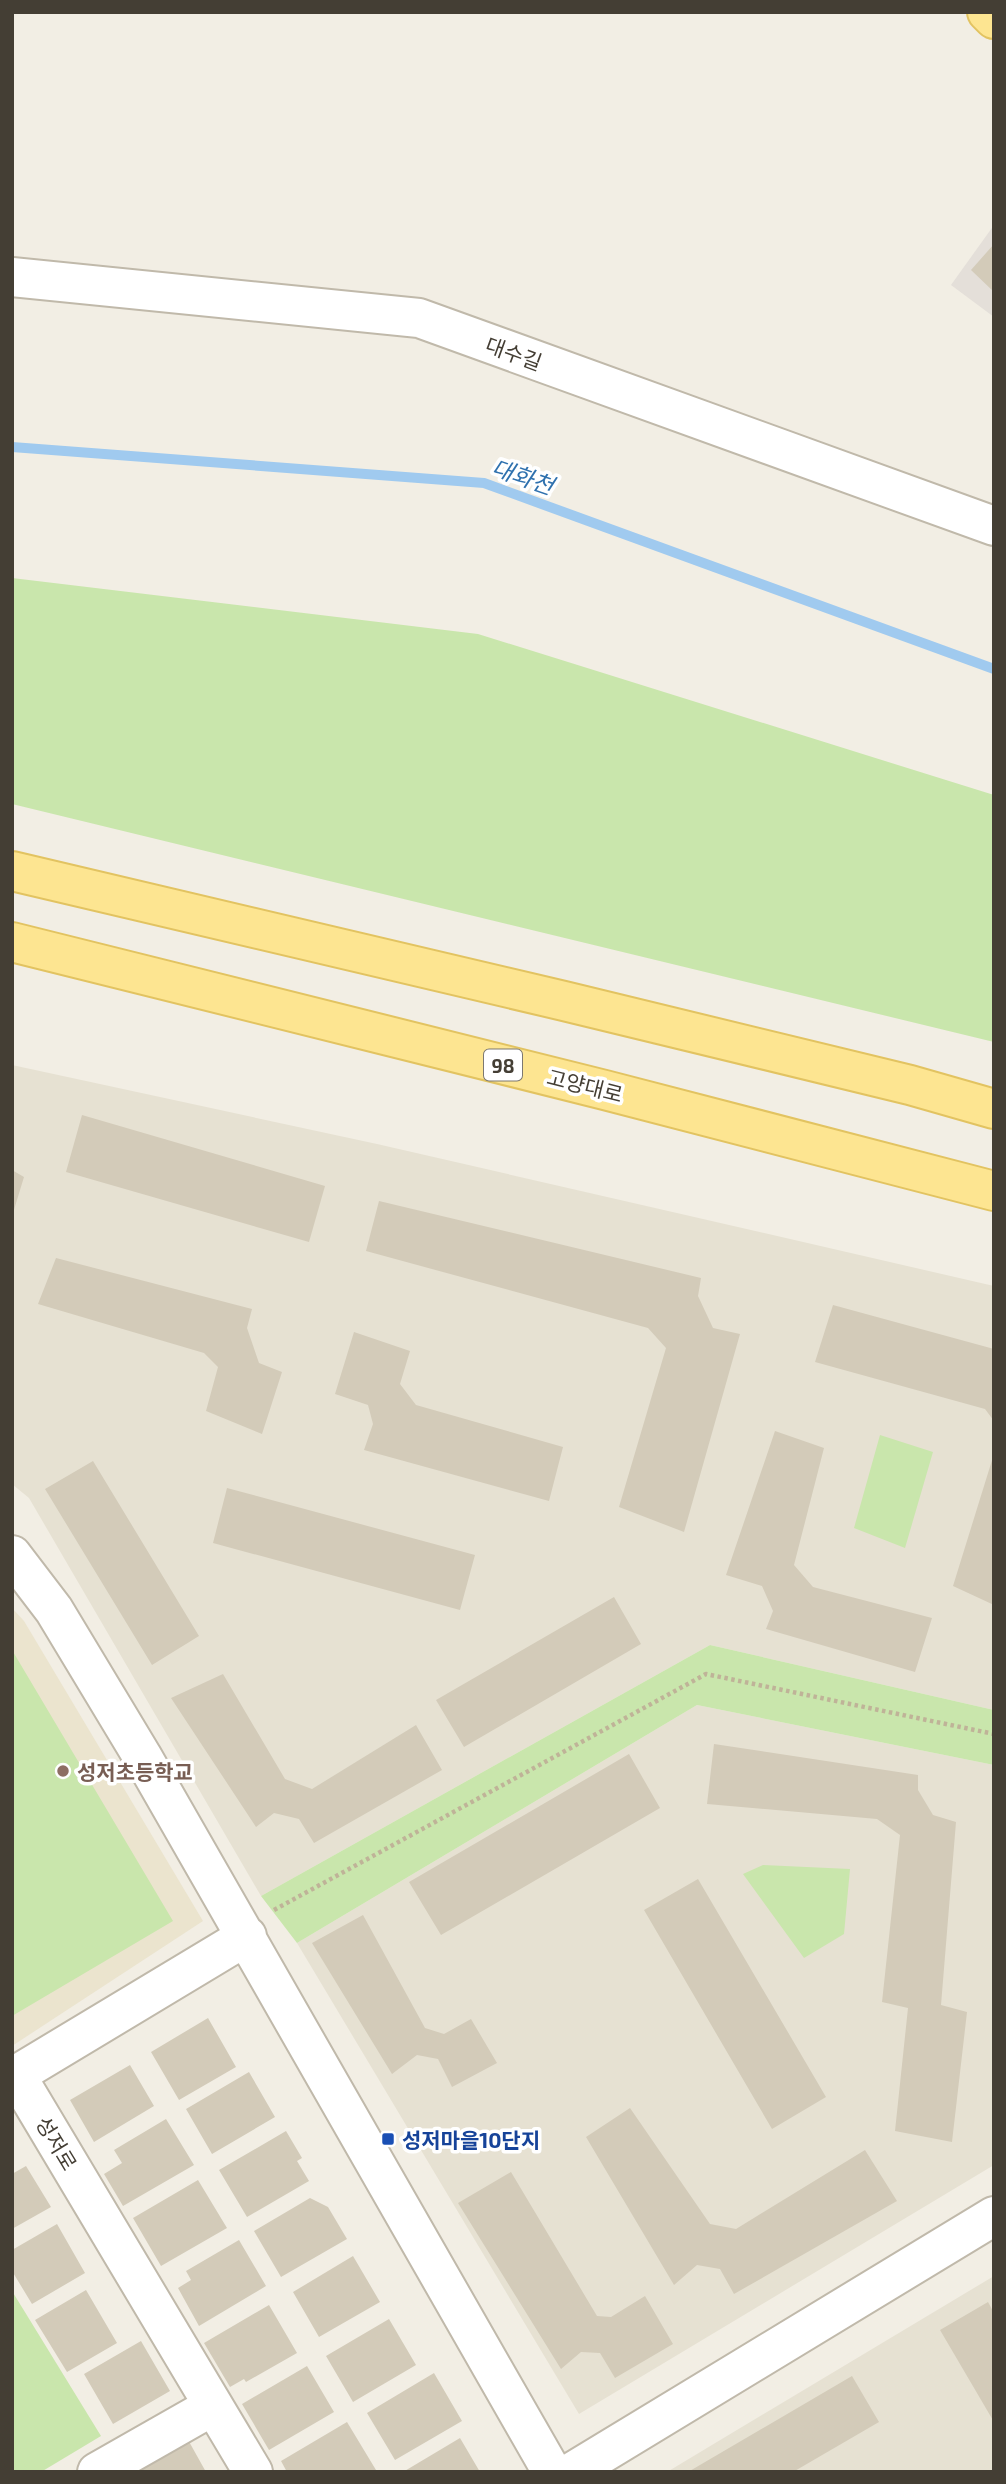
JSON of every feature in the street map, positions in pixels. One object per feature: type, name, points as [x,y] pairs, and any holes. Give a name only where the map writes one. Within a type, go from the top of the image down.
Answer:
[{"type":"main road","points":[[986,12],[994,19]]},
{"type":"main road","points":[[12,871],[577,1004],[910,1085],[994,1109]]},
{"type":"main road","name":"고양대로","points":[[12,942],[605,1090],[994,1191]]},
{"type":"main road","points":[[910,1085],[994,1090]]},
{"type":"main road","points":[[605,1090],[889,1166],[994,1204]]},
{"type":"street","name":"대수길","points":[[12,277],[419,318],[994,526]]},
{"type":"street","points":[[12,1555],[54,1610],[259,1924],[552,2472]]},
{"type":"street","name":"성저로","points":[[213,2406],[16,2075],[259,1924]]},
{"type":"street","points":[[572,2472],[994,2216]]},
{"type":"street","points":[[97,2472],[213,2406],[253,2472]]},
{"type":"path","points":[[259,1924],[706,1674],[994,1734]]},
{"type":"shaded area","points":[[994,225],[994,317],[951,285]]},
{"type":"shaded area","points":[[12,1065],[377,1144],[994,1286],[994,1710],[710,1645],[261,1896],[29,1498],[12,1484]]},
{"type":"shaded area","name":"성저초등학교","points":[[12,1608],[24,1621],[203,1921],[12,2046]]},
{"type":"shaded area","points":[[697,1705],[994,1765],[994,2165],[579,2414],[297,1943]]},
{"type":"shaded area","points":[[994,2276],[994,2472],[667,2472]]},
{"type":"green space","points":[[12,578],[478,634],[994,795],[994,1042],[12,804]]},
{"type":"green space","points":[[880,1435],[933,1452],[905,1548],[854,1528]]},
{"type":"green space","points":[[710,1645],[994,1710],[994,1765],[697,1705],[297,1943],[261,1896]]},
{"type":"green space","name":"성저초등학교","points":[[12,1650],[173,1921],[12,2016]]},
{"type":"green space","points":[[763,1865],[850,1869],[844,1934],[804,1958],[743,1874]]},
{"type":"green space","points":[[12,2291],[101,2436],[41,2472],[12,2472]]},
{"type":"building","points":[[994,244],[994,292],[971,270]]},
{"type":"building","points":[[82,1115],[325,1186],[309,1242],[66,1172]]},
{"type":"building","points":[[12,1170],[24,1177],[13,1213],[12,1212]]},
{"type":"building","points":[[379,1201],[701,1278],[698,1296],[713,1328],[740,1334],[684,1532],[619,1507],[666,1348],[648,1328],[366,1251]]},
{"type":"building","points":[[56,1258],[252,1309],[247,1328],[259,1363],[282,1372],[262,1434],[206,1411],[218,1367],[204,1353],[38,1304]]},
{"type":"building","points":[[833,1305],[994,1349],[994,1421],[985,1409],[815,1362]]},
{"type":"building","points":[[354,1332],[410,1351],[400,1384],[416,1405],[563,1447],[549,1501],[364,1450],[373,1424],[368,1405],[335,1394]]},
{"type":"building","points":[[775,1431],[824,1448],[794,1565],[813,1587],[932,1618],[915,1672],[766,1629],[773,1611],[762,1586],[726,1575]]},
{"type":"building","points":[[994,1457],[994,1605],[953,1586]]},
{"type":"building","points":[[93,1461],[199,1636],[152,1665],[45,1489]]},
{"type":"building","points":[[227,1488],[475,1555],[460,1610],[213,1543]]},
{"type":"building","points":[[614,1597],[641,1644],[464,1747],[436,1700]]},
{"type":"building","points":[[223,1674],[285,1779],[312,1789],[416,1725],[442,1770],[314,1843],[299,1819],[274,1813],[256,1827],[171,1698]]},
{"type":"building","points":[[714,1744],[918,1775],[918,1790],[933,1815],[956,1822],[941,2005],[967,2012],[952,2142],[895,2131],[908,2008],[882,2002],[900,1835],[877,1819],[707,1804]]},
{"type":"building","points":[[629,1754],[660,1808],[441,1935],[409,1882]]},
{"type":"building","points":[[698,1879],[826,2097],[772,2129],[644,1910]]},
{"type":"building","points":[[363,1915],[425,2028],[444,2034],[471,2019],[497,2063],[452,2087],[438,2059],[417,2055],[392,2074],[312,1943]]},
{"type":"building","points":[[208,2018],[236,2067],[179,2100],[151,2052]]},
{"type":"building","points":[[130,2065],[154,2106],[94,2142],[70,2100]]},
{"type":"building","points":[[249,2072],[275,2117],[212,2154],[186,2109]]},
{"type":"building","points":[[630,2108],[710,2224],[736,2229],[865,2150],[897,2201],[734,2294],[720,2269],[697,2265],[674,2285],[586,2137]]},
{"type":"building","points":[[166,2119],[194,2165],[123,2206],[104,2174],[122,2163],[114,2150]]},
{"type":"building","points":[[286,2131],[302,2158],[297,2161],[309,2181],[247,2217],[219,2170]]},
{"type":"building","points":[[26,2166],[51,2207],[12,2229],[12,2174]]},
{"type":"building","points":[[511,2172],[597,2316],[611,2317],[645,2296],[673,2344],[615,2378],[600,2353],[581,2352],[561,2369],[458,2203]]},
{"type":"building","points":[[198,2180],[227,2228],[161,2266],[133,2218]]},
{"type":"building","points":[[310,2198],[328,2207],[347,2239],[281,2277],[254,2231]]},
{"type":"building","points":[[57,2224],[85,2273],[32,2304],[12,2271],[12,2250]]},
{"type":"building","points":[[239,2240],[266,2286],[199,2326],[178,2288],[191,2280],[186,2271]]},
{"type":"building","points":[[353,2256],[380,2302],[319,2337],[293,2292]]},
{"type":"building","points":[[86,2290],[117,2343],[67,2372],[35,2320]]},
{"type":"building","points":[[988,2302],[994,2313],[994,2422],[940,2330]]},
{"type":"building","points":[[269,2305],[297,2353],[246,2382],[244,2379],[230,2387],[204,2343]]},
{"type":"building","points":[[389,2319],[416,2365],[353,2402],[326,2356]]},
{"type":"building","points":[[141,2341],[170,2391],[113,2424],[84,2374]]},
{"type":"building","points":[[307,2366],[334,2412],[269,2450],[242,2404]]},
{"type":"building","points":[[434,2373],[462,2421],[395,2460],[367,2413]]},
{"type":"building","points":[[852,2376],[879,2422],[793,2472],[688,2472]]},
{"type":"building","points":[[347,2422],[376,2470],[287,2472],[281,2461]]},
{"type":"building","points":[[187,2438],[206,2472],[129,2472]]},
{"type":"building","points":[[460,2438],[480,2472],[403,2472]]},
{"type":"waterway","name":"대화천","points":[[12,447],[484,483],[994,669]]},
{"type":"place","name":"성저초등학교","points":[[63,1771]]},
{"type":"place","name":"성저마을10단지","points":[[388,2139]]}]
